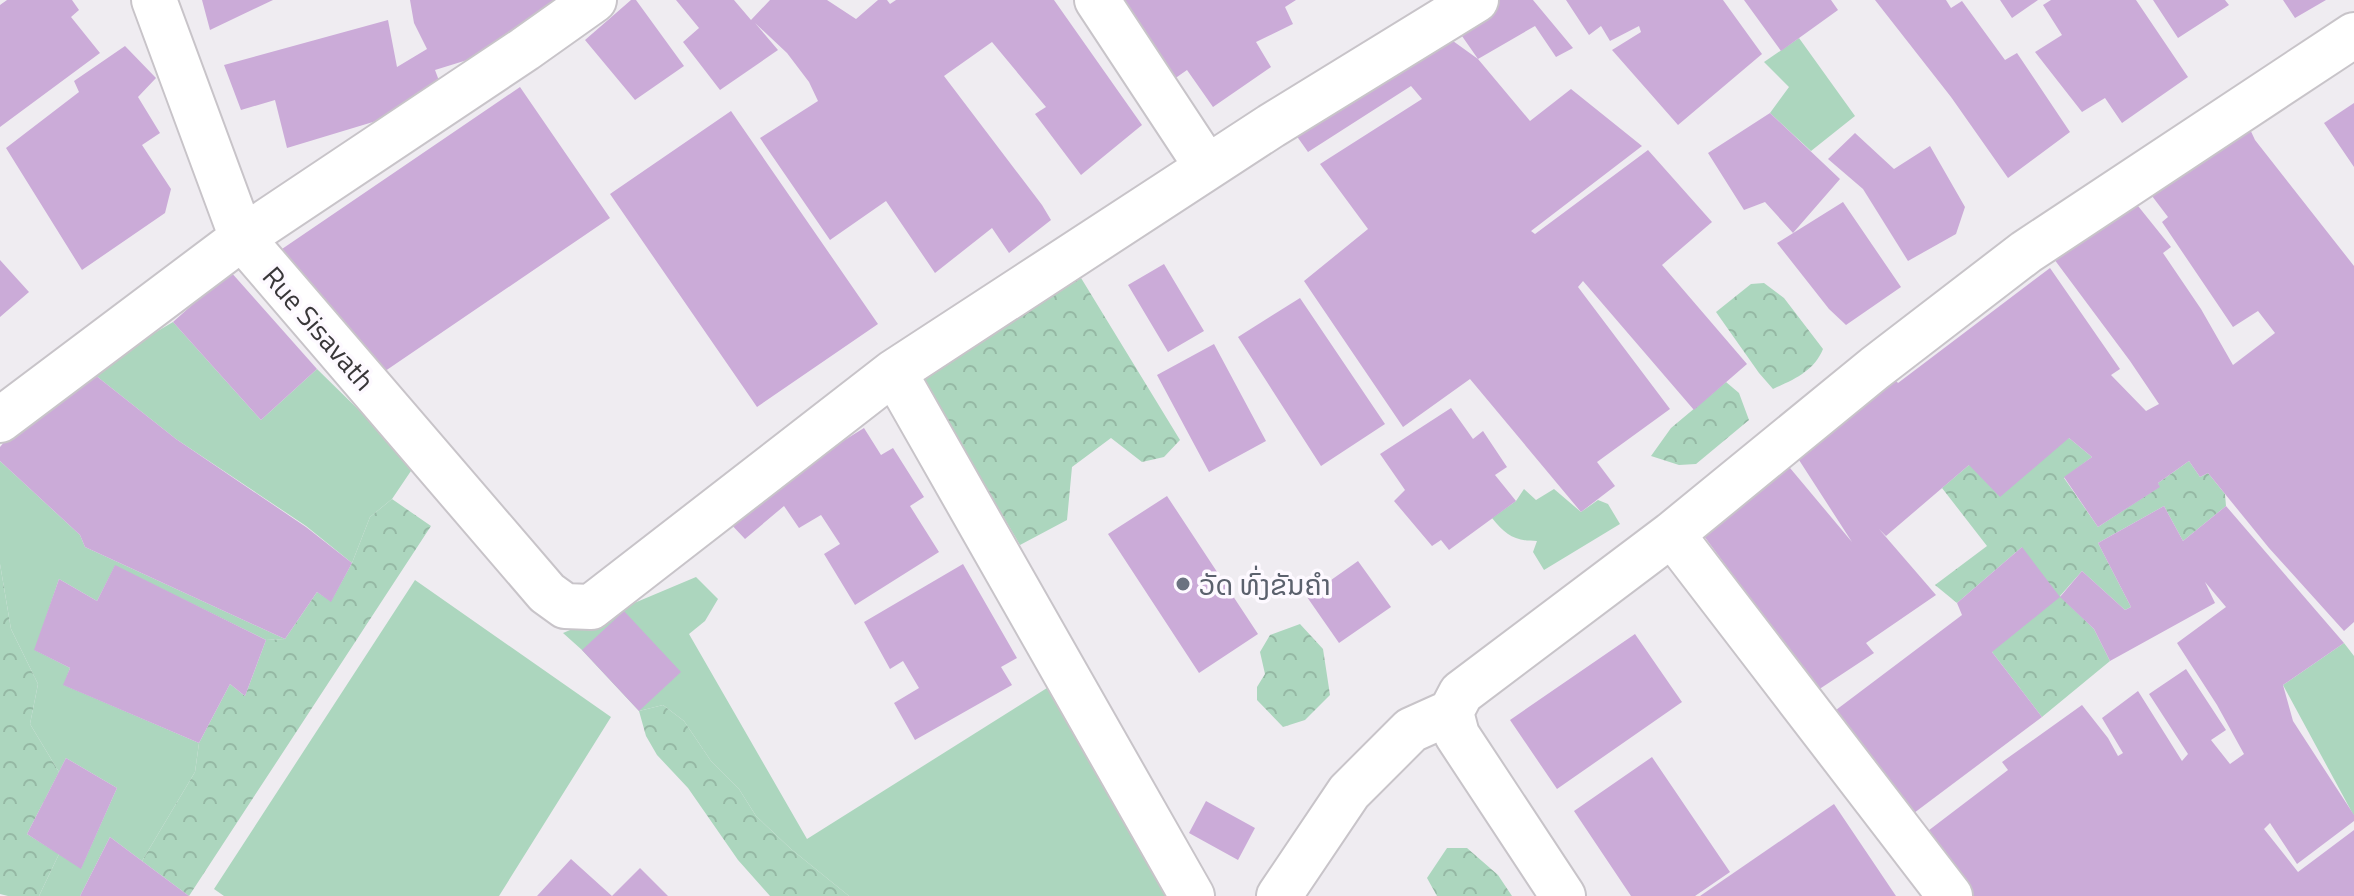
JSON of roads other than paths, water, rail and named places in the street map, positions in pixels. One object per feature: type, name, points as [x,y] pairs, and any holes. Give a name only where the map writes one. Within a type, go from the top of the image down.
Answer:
[{"type":"street","name":"Rue Sisavath","points":[[154,0],[242,238],[547,593],[565,606],[591,607],[894,372]]},
{"type":"street","points":[[0,420],[242,238],[594,0]]},
{"type":"street","points":[[1097,0],[1207,167]]},
{"type":"street","points":[[1192,896],[894,372],[1207,167],[1476,0]]},
{"type":"street","points":[[1279,896],[1349,792],[1411,730],[1451,712],[1461,693],[1672,534],[1875,368],[2026,252],[2354,35]]},
{"type":"street","points":[[1672,534],[1950,896]]},
{"type":"street","points":[[1451,712],[1457,735],[1563,896]]},
{"type":"place","name":"ວັດ ທົ່ງຂັນຄຳ","points":[[1183,584]]}]
